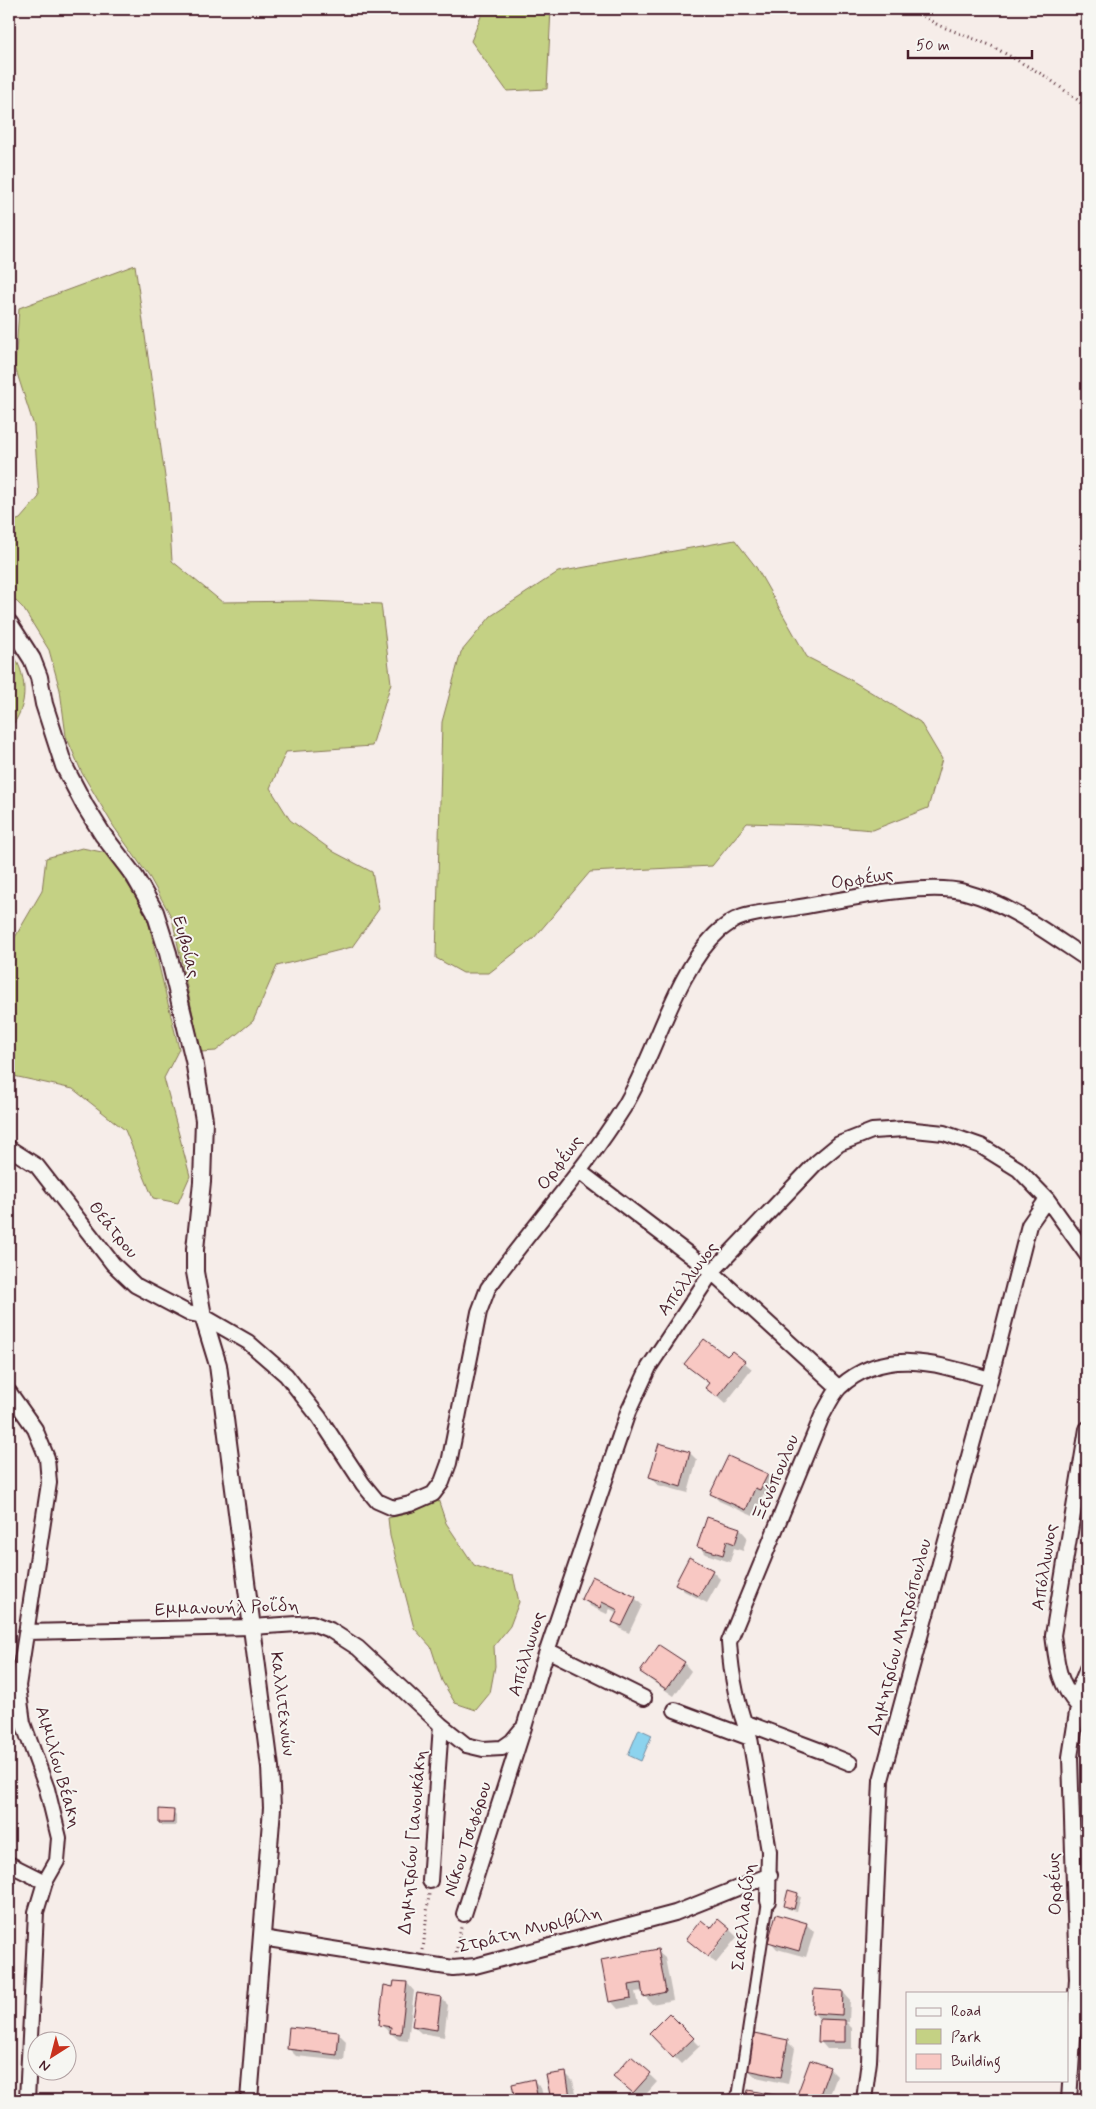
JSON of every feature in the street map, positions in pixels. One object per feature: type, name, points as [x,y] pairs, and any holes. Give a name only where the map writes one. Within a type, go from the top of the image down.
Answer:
[{"type":"street","name":"Ευβοίας","points":[[9,623],[28,651],[36,668],[50,724],[64,766],[103,835],[135,877],[155,912],[168,953],[194,1060],[204,1120],[202,1182],[195,1257],[195,1272],[203,1316]]},
{"type":"street","name":"Ορφέως","points":[[203,1316],[248,1342],[286,1375],[320,1418],[377,1502],[392,1508],[410,1504],[433,1494],[442,1482],[449,1463],[479,1312],[488,1288],[579,1170],[623,1108],[636,1085],[685,976],[701,952],[719,931],[737,918],[905,891],[962,891],[986,898],[1017,913],[1087,959]]},
{"type":"street","name":"Απόλλωνος","points":[[525,1724],[547,1650],[628,1412],[638,1388],[664,1342],[712,1272],[816,1164],[839,1144],[872,1131],[905,1130],[944,1132],[981,1146],[1018,1169],[1047,1199],[1087,1255]]},
{"type":"street","name":"Θεάτρου","points":[[9,1148],[19,1152],[37,1166],[113,1264],[136,1285],[188,1313],[203,1316]]},
{"type":"street","points":[[579,1170],[712,1272],[839,1388]]},
{"type":"street","name":"Δημητρίου Μητρόπουλου","points":[[864,2100],[869,2061],[881,1780],[990,1379],[1029,1225],[1047,1199]]},
{"type":"street","name":"Καλλιτεχνών","points":[[203,1316],[218,1365],[270,1767],[272,1808],[249,2100]]},
{"type":"street","name":"Ξενόπουλου","points":[[750,1738],[744,1722],[729,1656],[728,1642],[822,1416],[839,1388],[863,1370],[886,1363],[920,1362],[990,1379]]},
{"type":"street","name":"Αιμιλίου Βέακη","points":[[9,1392],[35,1429],[47,1458],[49,1483],[18,1686],[23,1723],[47,1789],[60,1838],[57,1861],[45,1882],[36,1912],[27,2100]]},
{"type":"street","name":"Απόλλωνος","points":[[1078,1706],[1066,1692],[1057,1665],[1053,1635],[1087,1428]]},
{"type":"street","name":"Εμμανουήλ Ροΐδη","points":[[26,1632],[312,1624],[330,1630],[358,1648],[466,1745],[483,1750],[502,1748],[512,1741],[525,1724]]},
{"type":"street","points":[[547,1650],[644,1698]]},
{"type":"street","name":"Ορφέως","points":[[1069,2100],[1077,1979],[1070,1757],[1078,1706],[1078,1691],[1087,1669]]},
{"type":"street","points":[[675,1710],[750,1738]]},
{"type":"street","points":[[744,1722],[850,1763]]},
{"type":"street","name":"Δημητρίου Γιανουκάκη","points":[[430,1881],[441,1724]]},
{"type":"street","name":"Νίκου Τσιφόρου","points":[[464,1914],[525,1724]]},
{"type":"street","name":"Σακελλαρίδη","points":[[737,2099],[768,1901],[770,1874],[769,1851],[750,1738]]},
{"type":"street","points":[[9,1864],[45,1882]]},
{"type":"street","name":"Στράτη Μυριβίλη","points":[[262,1938],[453,1968],[475,1966],[674,1913],[770,1874]]},
{"type":"path","points":[[910,9],[938,25],[990,45],[1045,76],[1079,101],[1087,110]]},
{"type":"path","name":"Δημητρίου Γιανουκάκη","points":[[422,1963],[430,1881]]},
{"type":"path","name":"Νίκου Τσιφόρου","points":[[453,1968],[464,1914]]},
{"type":"green space","points":[[484,9],[551,9],[547,89],[507,91],[471,41]]},
{"type":"green space","points":[[135,265],[168,498],[172,561],[222,602],[310,601],[381,604],[391,683],[372,746],[286,752],[270,788],[290,820],[334,852],[372,872],[379,909],[352,947],[277,966],[253,1021],[216,1051],[201,1052],[172,918],[150,878],[114,827],[82,773],[66,736],[60,690],[49,650],[23,608],[9,594],[9,523],[20,519],[39,497],[34,426],[15,367],[19,308]]},
{"type":"green space","points":[[735,540],[756,567],[807,657],[846,677],[920,722],[942,759],[928,808],[873,830],[812,825],[747,823],[712,866],[590,872],[534,938],[489,973],[463,973],[436,958],[442,722],[461,652],[491,616],[558,572]]},
{"type":"green space","points":[[9,649],[20,668],[24,689],[21,710],[9,729]]},
{"type":"green space","points":[[82,848],[107,853],[146,912],[179,1049],[164,1078],[190,1176],[178,1203],[153,1198],[125,1130],[73,1089],[9,1075],[9,941],[14,939],[42,891],[46,858]]},
{"type":"green space","points":[[438,1499],[446,1523],[474,1565],[493,1572],[513,1575],[519,1602],[510,1626],[494,1646],[495,1666],[490,1693],[476,1710],[455,1703],[442,1681],[431,1647],[414,1628],[390,1536],[388,1518],[413,1512]]},
{"type":"water","points":[[639,1729],[652,1735],[641,1761],[628,1755]]},
{"type":"building","points":[[704,1339],[727,1356],[732,1351],[745,1361],[717,1397],[705,1388],[709,1383],[684,1364]]},
{"type":"building","points":[[659,1443],[690,1452],[681,1487],[649,1477]]},
{"type":"building","points":[[728,1456],[768,1474],[760,1490],[755,1488],[746,1510],[710,1494]]},
{"type":"building","points":[[707,1517],[740,1528],[735,1544],[727,1541],[723,1555],[697,1547]]},
{"type":"building","points":[[689,1557],[713,1570],[699,1596],[675,1584]]},
{"type":"building","points":[[592,1576],[636,1597],[622,1626],[612,1622],[618,1610],[602,1602],[600,1608],[581,1599]]},
{"type":"building","points":[[659,1645],[685,1662],[666,1689],[640,1672]]},
{"type":"building","points":[[159,1809],[174,1810],[173,1823],[159,1823]]},
{"type":"building","points":[[788,1890],[798,1893],[794,1909],[784,1906]]},
{"type":"building","points":[[776,1914],[807,1923],[799,1951],[768,1942]]},
{"type":"building","points":[[718,1919],[730,1929],[708,1957],[686,1939],[701,1920],[711,1928]]},
{"type":"building","points":[[658,1949],[666,1992],[643,1997],[641,1983],[629,1985],[631,1998],[609,2002],[601,1960]]},
{"type":"building","points":[[394,1981],[407,1982],[401,2034],[390,2033],[391,2027],[379,2025],[384,1985],[393,1987]]},
{"type":"building","points":[[814,1989],[843,1991],[842,2015],[812,2013]]},
{"type":"building","points":[[417,1993],[441,1997],[437,2030],[412,2026]]},
{"type":"building","points":[[669,2013],[694,2038],[673,2058],[649,2033]]},
{"type":"building","points":[[819,2019],[845,2020],[845,2042],[818,2042]]},
{"type":"building","points":[[289,2027],[339,2032],[337,2055],[287,2049]]},
{"type":"building","points":[[754,2033],[788,2040],[781,2077],[747,2070]]},
{"type":"building","points":[[631,2056],[651,2073],[633,2093],[613,2076]]},
{"type":"building","points":[[810,2060],[830,2067],[818,2100],[797,2095]]},
{"type":"building","points":[[566,2072],[570,2097],[575,2096],[576,2100],[551,2100],[546,2075]]},
{"type":"building","points":[[534,2079],[538,2100],[515,2100],[512,2084]]},
{"type":"building","points":[[748,2090],[785,2097],[784,2100],[746,2100]]}]
